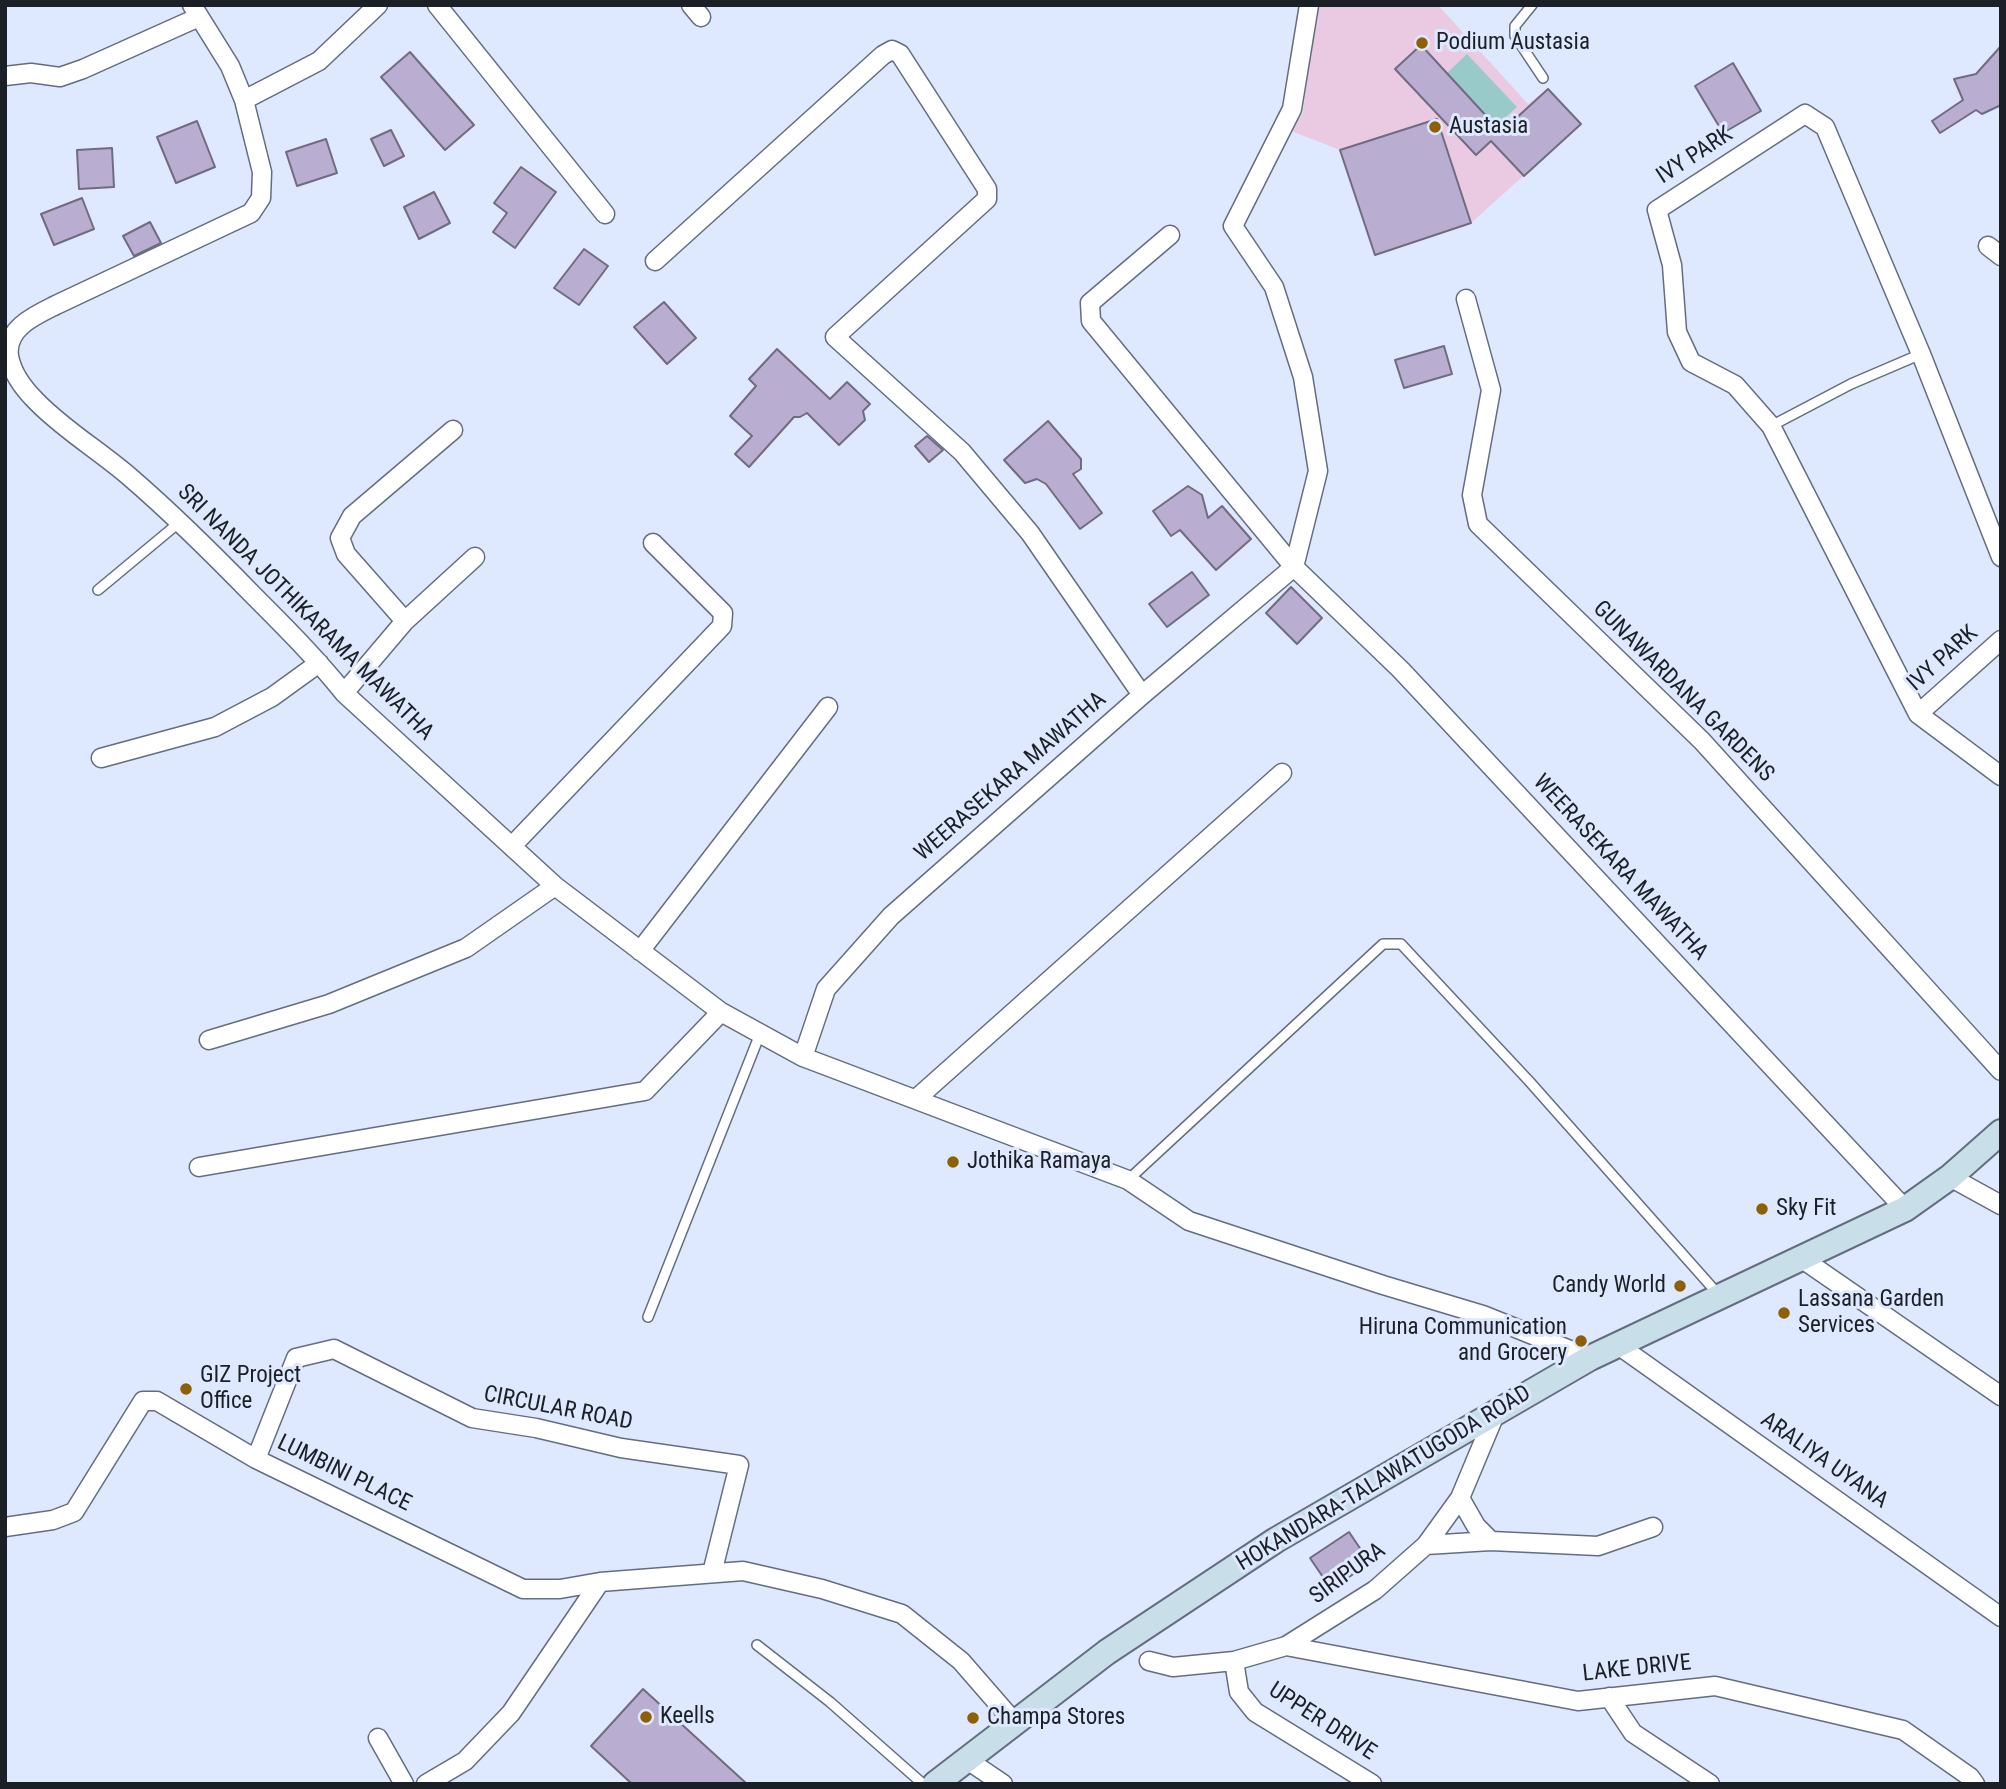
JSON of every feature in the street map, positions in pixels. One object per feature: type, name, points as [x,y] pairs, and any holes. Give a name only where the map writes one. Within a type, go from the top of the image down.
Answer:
[{"type":"main road","name":"HOKANDARA-TALAWATUGODA ROAD","points":[[935,1784],[1124,1640],[1276,1540],[1590,1358],[1905,1209],[1950,1177],[2001,1132]]},
{"type":"street","points":[[244,100],[319,61],[378,5]]},
{"type":"street","points":[[437,5],[605,214]]},
{"type":"street","points":[[1294,567],[1318,471],[1303,377],[1274,287],[1233,226],[1292,109],[1309,5]]},
{"type":"street","points":[[5,76],[31,73],[60,77],[83,69],[196,11]]},
{"type":"street","name":"SRI NANDA JOTHIKARAMA MAWATHA","points":[[196,11],[230,66],[244,100],[262,172],[261,198],[250,213],[34,316],[8,337],[13,369],[34,399],[50,415],[101,452],[181,521],[319,663],[344,693],[555,886],[721,1012],[803,1057],[1128,1180],[1189,1221],[1483,1315],[1590,1358]]},
{"type":"street","points":[[654,261],[883,55],[892,50],[900,54],[987,189],[987,199],[835,337],[962,452],[1030,533],[1142,695]]},
{"type":"street","name":"IVY PARK","points":[[2001,557],[1921,354],[1825,127],[1805,114],[1657,210],[1672,265],[1677,332],[1691,362],[1735,384],[1772,426],[1918,714],[2001,776]]},
{"type":"street","name":"WEERASEKARA MAWATHA","points":[[1170,235],[1090,303],[1091,321],[1294,567],[1401,670],[1905,1209]]},
{"type":"street","name":"GUNAWARDANA GARDENS","points":[[1466,299],[1491,390],[1472,495],[1478,524],[1702,741],[2001,1071]]},
{"type":"street","points":[[405,621],[346,554],[340,538],[352,516],[453,430]]},
{"type":"street","points":[[512,846],[722,626],[723,613],[653,544]]},
{"type":"street","points":[[344,693],[405,621],[475,557]]},
{"type":"street","name":"WEERASEKARA MAWATHA","points":[[803,1057],[826,989],[891,916],[1142,695],[1294,567]]},
{"type":"street","name":"IVY PARK","points":[[1918,714],[2001,640]]},
{"type":"street","points":[[101,758],[215,727],[272,697],[319,663]]},
{"type":"street","points":[[640,951],[828,707]]},
{"type":"street","points":[[916,1099],[1282,773]]},
{"type":"street","points":[[209,1040],[330,1004],[466,948],[555,886]]},
{"type":"street","points":[[198,1167],[645,1091],[721,1012]]},
{"type":"street","points":[[1950,1177],[2001,1205]]},
{"type":"street","points":[[1801,1258],[2001,1396]]},
{"type":"street","name":"ARALIYA UYANA","points":[[1618,1345],[2001,1617]]},
{"type":"street","name":"CIRCULAR ROAD","points":[[256,1459],[296,1359],[334,1349],[472,1419],[536,1428],[621,1448],[739,1465],[712,1573]]},
{"type":"street","name":"LUMBINI PLACE","points":[[5,1527],[53,1520],[74,1512],[143,1401],[158,1401],[256,1459],[523,1589],[560,1589],[600,1582],[743,1571],[822,1589],[902,1614],[961,1661],[1014,1722]]},
{"type":"street","name":"SIRIPURA","points":[[1149,1661],[1173,1667],[1234,1661],[1286,1646],[1375,1590],[1426,1545],[1460,1498],[1496,1412]]},
{"type":"street","points":[[1460,1498],[1476,1526],[1491,1541]]},
{"type":"street","points":[[1426,1545],[1491,1541],[1598,1546],[1653,1527]]},
{"type":"street","points":[[426,1784],[465,1761],[511,1713],[600,1582]]},
{"type":"street","name":"LAKE DRIVE","points":[[1286,1646],[1578,1701],[1715,1686],[1903,1730],[1970,1777],[1975,1784]]},
{"type":"street","name":"UPPER DRIVE","points":[[1234,1661],[1239,1692],[1255,1712],[1372,1784]]},
{"type":"street","points":[[1609,1697],[1633,1733],[1710,1784]]},
{"type":"street","points":[[378,1738],[404,1784]]},
{"type":"street","points":[[966,1759],[1003,1784]]},
{"type":"lane","points":[[1532,5],[1515,26],[1515,36],[1543,78]]},
{"type":"lane","points":[[1772,426],[1851,384],[1921,354]]},
{"type":"lane","points":[[98,590],[181,521]]},
{"type":"lane","points":[[1128,1180],[1383,944],[1401,944],[1529,1081],[1720,1296]]},
{"type":"lane","points":[[648,1317],[760,1034]]},
{"type":"lane","points":[[757,1644],[830,1702],[922,1784]]},
{"type":"shaded area","name":"Austasia","points":[[1316,5],[1438,5],[1528,104],[1548,89],[1581,124],[1471,223],[1375,255],[1340,150],[1291,131],[1303,113]]},
{"type":"shaded area","points":[[1467,54],[1517,107],[1496,126],[1447,73]]},
{"type":"building","points":[[1421,45],[1501,132],[1548,89],[1581,124],[1524,176],[1491,141],[1476,155],[1395,69]]},
{"type":"building","points":[[2001,46],[2001,105],[1982,114],[1976,110],[1940,133],[1932,121],[1963,100],[1954,79],[1976,74]]},
{"type":"building","points":[[410,52],[474,125],[445,150],[381,77]]},
{"type":"building","points":[[1733,63],[1761,111],[1723,133],[1695,86]]},
{"type":"building","points":[[1437,119],[1471,223],[1375,255],[1340,150]]},
{"type":"building","points":[[197,121],[215,167],[176,183],[157,137]]},
{"type":"building","points":[[391,130],[404,156],[384,166],[371,139]]},
{"type":"building","points":[[326,139],[337,173],[297,186],[286,152]]},
{"type":"building","points":[[112,148],[114,187],[79,189],[77,150]]},
{"type":"building","points":[[521,167],[556,192],[515,248],[493,232],[507,213],[494,203]]},
{"type":"building","points":[[434,192],[450,223],[419,239],[404,207]]},
{"type":"building","points":[[82,198],[94,229],[54,245],[41,214]]},
{"type":"building","points":[[150,222],[161,243],[134,256],[123,236]]},
{"type":"building","points":[[584,249],[608,266],[579,305],[554,288]]},
{"type":"building","points":[[664,302],[696,338],[667,364],[634,327]]},
{"type":"building","points":[[1444,346],[1452,374],[1404,388],[1395,360]]},
{"type":"building","points":[[777,349],[830,399],[847,382],[870,404],[863,411],[865,420],[839,445],[807,413],[794,417],[749,467],[735,454],[752,436],[730,416],[756,386],[749,379]]},
{"type":"building","points":[[1048,421],[1081,459],[1081,469],[1073,474],[1102,513],[1080,529],[1046,484],[1037,479],[1025,483],[1004,460]]},
{"type":"building","points":[[927,436],[943,450],[929,462],[915,446]]},
{"type":"building","points":[[1188,486],[1202,495],[1208,518],[1222,506],[1251,539],[1216,570],[1180,530],[1171,536],[1153,511]]},
{"type":"building","points":[[1192,572],[1209,595],[1167,627],[1149,604]]},
{"type":"building","points":[[1291,587],[1322,618],[1297,644],[1266,613]]},
{"type":"building","points":[[1349,1532],[1370,1563],[1331,1589],[1310,1558]]},
{"type":"building","name":"Keells","points":[[643,1689],[747,1784],[632,1784],[591,1746]]},
{"type":"place","name":"Podium Austasia","points":[[1422,43]]},
{"type":"place","name":"Austasia","points":[[1435,127]]},
{"type":"place","name":"Jothika Ramaya","points":[[953,1162]]},
{"type":"place","name":"Sky Fit","points":[[1762,1209]]},
{"type":"place","name":"Candy World","points":[[1680,1286]]},
{"type":"place","name":"Lassana Garden Services","points":[[1784,1313]]},
{"type":"place","name":"Hiruna Communication and Grocery","points":[[1581,1341]]},
{"type":"place","name":"GIZ Project Office","points":[[186,1389]]},
{"type":"place","name":"Keells","points":[[646,1717]]},
{"type":"place","name":"Champa Stores","points":[[973,1718]]}]
